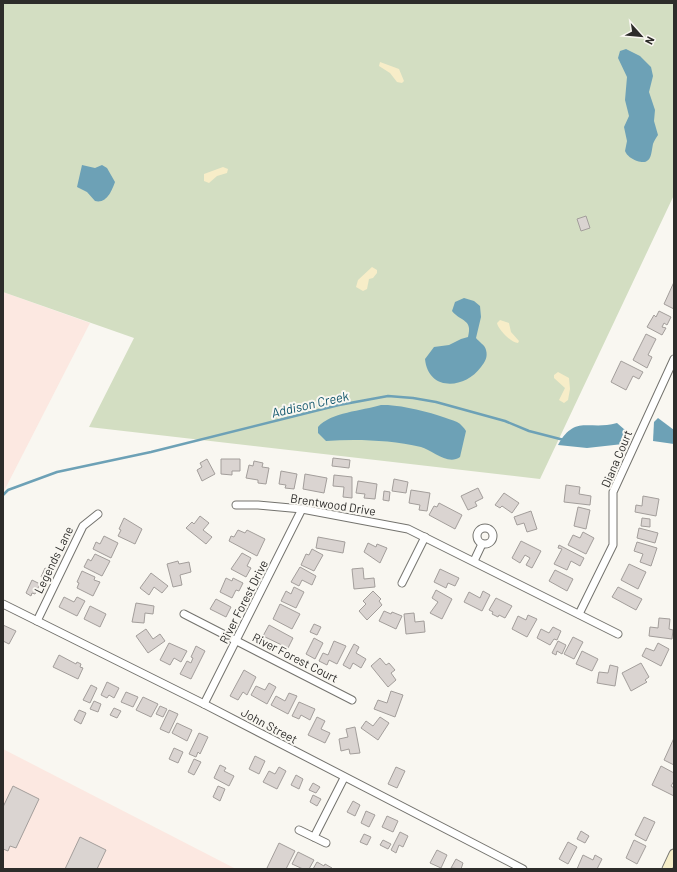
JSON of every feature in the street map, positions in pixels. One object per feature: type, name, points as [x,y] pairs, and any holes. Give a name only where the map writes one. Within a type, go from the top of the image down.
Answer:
[{"type":"street","name":"Diana Court","points":[[579,614],[613,545],[613,492],[674,359]]},
{"type":"street","name":"Brentwood Drive","points":[[236,505],[258,505],[302,509],[408,529],[618,634]]},
{"type":"street","name":"River Forest Drive","points":[[204,704],[302,509]]},
{"type":"street","name":"Legends Lane","points":[[37,620],[83,526],[98,514]]},
{"type":"street","points":[[402,583],[425,537]]},
{"type":"street","points":[[474,561],[482,544]]},
{"type":"street","name":"John Street","points":[[3,604],[204,704],[344,778],[523,869]]},
{"type":"street","name":"River Forest Court","points":[[184,614],[352,700]]},
{"type":"street","points":[[314,837],[344,778]]},
{"type":"street","points":[[299,830],[326,843]]},
{"type":"street","points":[[667,869],[674,854]]},
{"type":"shaded area","points":[[3,292],[90,323],[3,493]]},
{"type":"shaded area","points":[[3,749],[236,869],[3,869]]},
{"type":"green space","points":[[3,3],[674,3],[674,195],[540,479],[89,427],[134,338],[3,292]]},
{"type":"sand","points":[[380,62],[399,69],[404,81],[402,83],[397,82],[390,73],[379,66]]},
{"type":"sand","points":[[223,167],[228,169],[227,173],[217,176],[209,183],[204,181],[204,174]]},
{"type":"sand","points":[[372,267],[377,270],[377,273],[373,278],[369,279],[367,289],[363,291],[356,287],[358,280]]},
{"type":"sand","points":[[500,320],[509,323],[511,332],[519,341],[518,343],[512,341],[502,332],[497,323]]},
{"type":"sand","points":[[558,372],[569,378],[570,389],[568,400],[564,403],[559,400],[565,388],[554,378],[554,375]]},
{"type":"water","points":[[626,49],[640,56],[651,67],[653,76],[649,92],[655,110],[654,121],[658,135],[654,141],[650,158],[646,162],[633,159],[628,156],[625,151],[627,141],[624,127],[629,116],[625,100],[627,77],[618,58],[620,51]]},
{"type":"water","points":[[82,165],[95,168],[102,165],[107,168],[115,182],[108,196],[103,200],[95,201],[87,192],[77,187]]},
{"type":"water","points":[[464,298],[474,301],[480,306],[481,317],[476,338],[485,348],[487,355],[484,363],[474,375],[466,380],[448,384],[440,382],[433,377],[428,369],[425,359],[434,347],[449,345],[468,337],[468,324],[455,315],[452,311],[455,302]]},
{"type":"water","points":[[381,405],[399,406],[419,410],[458,423],[466,431],[460,457],[450,460],[445,459],[421,447],[385,441],[326,441],[318,433],[318,427],[331,418]]},
{"type":"water","points":[[658,418],[674,430],[674,444],[653,441],[654,422]]},
{"type":"water","points":[[617,423],[625,430],[623,444],[587,448],[558,445],[564,435],[577,427],[583,425],[607,425]]},
{"type":"building","points":[[586,216],[590,228],[581,231],[577,219]]},
{"type":"building","points":[[674,282],[674,309],[664,304]]},
{"type":"building","points":[[659,311],[671,317],[667,325],[664,323],[662,327],[666,328],[662,335],[647,327],[654,315],[656,317]]},
{"type":"building","points":[[646,334],[656,339],[648,355],[652,357],[647,368],[633,360]]},
{"type":"building","points":[[621,361],[643,372],[639,379],[633,376],[626,390],[611,382]]},
{"type":"building","points":[[333,458],[350,460],[349,468],[332,466]]},
{"type":"building","points":[[207,459],[215,474],[202,481],[197,470],[202,467],[200,463]]},
{"type":"building","points":[[221,459],[240,459],[240,471],[232,471],[232,475],[221,474]]},
{"type":"building","points":[[254,461],[263,463],[262,467],[269,468],[266,484],[258,483],[258,480],[246,478],[249,465],[253,466]]},
{"type":"building","points":[[281,471],[297,474],[294,489],[285,488],[286,485],[279,484]]},
{"type":"building","points":[[305,474],[327,478],[324,493],[303,489]]},
{"type":"building","points":[[334,475],[352,477],[352,498],[343,497],[344,487],[333,486]]},
{"type":"building","points":[[394,479],[408,482],[406,493],[392,491]]},
{"type":"building","points":[[358,481],[377,484],[375,499],[364,498],[365,494],[356,493]]},
{"type":"building","points":[[566,485],[580,487],[579,494],[591,496],[590,505],[564,502]]},
{"type":"building","points":[[478,488],[483,498],[475,502],[477,506],[468,510],[461,496]]},
{"type":"building","points":[[411,490],[430,493],[427,511],[419,510],[420,505],[409,503]]},
{"type":"building","points":[[384,491],[390,492],[389,501],[383,500]]},
{"type":"building","points":[[504,493],[519,503],[512,513],[502,506],[500,508],[495,505]]},
{"type":"building","points":[[643,496],[659,499],[656,516],[635,512],[636,505],[642,506]]},
{"type":"building","points":[[439,503],[462,515],[455,529],[429,515],[434,506],[437,507]]},
{"type":"building","points":[[578,507],[590,510],[586,529],[574,526]]},
{"type":"building","points":[[531,511],[537,529],[527,532],[524,523],[517,525],[514,517]]},
{"type":"building","points":[[200,516],[209,523],[203,530],[212,537],[206,544],[186,528],[192,522],[194,524]]},
{"type":"building","points":[[124,518],[142,529],[135,544],[118,536],[121,530],[119,529]]},
{"type":"building","points":[[642,518],[650,519],[650,527],[641,526]]},
{"type":"building","points":[[639,528],[658,533],[655,543],[637,538]]},
{"type":"building","points":[[238,530],[245,533],[247,530],[265,539],[257,556],[229,541],[231,536],[234,537]]},
{"type":"building","points":[[583,532],[594,538],[586,554],[568,545],[573,535],[580,538]]},
{"type":"building","points":[[104,536],[118,543],[111,558],[93,549],[96,542],[100,544]]},
{"type":"building","points":[[318,537],[345,542],[343,553],[316,548]]},
{"type":"building","points":[[521,541],[541,551],[532,568],[526,565],[530,558],[525,555],[520,563],[512,558]]},
{"type":"building","points":[[637,542],[657,548],[651,566],[640,562],[643,554],[634,551]]},
{"type":"building","points":[[368,543],[376,547],[377,544],[387,548],[380,563],[364,552]]},
{"type":"building","points":[[559,545],[584,558],[580,566],[571,561],[567,570],[554,564],[562,549],[558,548]]},
{"type":"building","points":[[312,549],[323,555],[314,571],[301,565],[306,554],[309,555]]},
{"type":"building","points":[[242,553],[251,558],[247,566],[251,568],[246,577],[231,569]]},
{"type":"building","points":[[95,554],[110,561],[102,576],[84,567],[88,559],[91,561]]},
{"type":"building","points":[[178,561],[179,564],[189,562],[191,572],[180,575],[182,585],[173,587],[167,564]]},
{"type":"building","points":[[629,564],[646,572],[638,589],[621,580]]},
{"type":"building","points":[[300,567],[316,576],[312,585],[302,580],[299,586],[291,582]]},
{"type":"building","points":[[45,568],[52,572],[48,580],[41,577]]},
{"type":"building","points":[[363,568],[364,579],[374,578],[375,587],[354,589],[352,569]]},
{"type":"building","points":[[440,569],[459,578],[455,586],[448,583],[446,588],[434,582]]},
{"type":"building","points":[[555,570],[573,579],[567,591],[549,581]]},
{"type":"building","points":[[82,571],[95,577],[94,580],[100,582],[93,596],[77,588],[79,583],[77,582]]},
{"type":"building","points":[[151,573],[168,586],[162,593],[154,587],[149,595],[140,588]]},
{"type":"building","points":[[226,578],[232,581],[233,578],[243,583],[239,591],[236,590],[232,598],[220,592]]},
{"type":"building","points":[[32,580],[40,584],[35,594],[32,593],[31,596],[26,593]]},
{"type":"building","points":[[294,587],[304,592],[296,608],[281,601],[286,591],[291,594]]},
{"type":"building","points":[[618,587],[642,599],[636,610],[612,597]]},
{"type":"building","points":[[436,590],[452,599],[442,619],[430,613],[438,602],[432,598]]},
{"type":"building","points":[[373,591],[381,599],[379,601],[382,605],[367,620],[359,611],[366,604],[363,601]]},
{"type":"building","points":[[483,591],[490,595],[482,611],[464,602],[469,592],[480,598]]},
{"type":"building","points":[[64,597],[74,602],[77,597],[85,601],[77,616],[59,607]]},
{"type":"building","points":[[496,598],[512,606],[505,618],[492,614],[493,612],[489,610]]},
{"type":"building","points":[[216,599],[231,607],[226,617],[210,609]]},
{"type":"building","points":[[136,603],[154,606],[153,614],[145,613],[144,623],[132,622]]},
{"type":"building","points":[[280,604],[300,614],[292,629],[273,619]]},
{"type":"building","points":[[90,606],[106,614],[100,627],[84,619]]},
{"type":"building","points":[[384,611],[402,616],[396,629],[379,621]]},
{"type":"building","points":[[414,613],[415,622],[424,621],[425,632],[406,634],[404,614]]},
{"type":"building","points":[[528,615],[537,619],[527,637],[512,629],[518,616],[526,620]]},
{"type":"building","points":[[659,618],[670,619],[669,629],[673,630],[672,639],[649,636],[650,627],[658,628]]},
{"type":"building","points":[[314,624],[321,627],[317,635],[310,632]]},
{"type":"building","points":[[3,625],[16,631],[9,644],[3,641]]},
{"type":"building","points":[[269,625],[293,638],[288,648],[263,636]]},
{"type":"building","points":[[553,627],[561,631],[557,640],[554,639],[550,645],[537,638],[541,629],[549,633]]},
{"type":"building","points":[[146,629],[153,639],[160,634],[165,641],[148,653],[136,636]]},
{"type":"building","points":[[573,637],[583,642],[574,659],[564,654]]},
{"type":"building","points":[[314,638],[323,643],[315,659],[306,654]]},
{"type":"building","points":[[334,641],[346,646],[337,664],[329,660],[327,665],[319,661],[323,653],[328,655]]},
{"type":"building","points":[[558,641],[566,645],[562,654],[557,651],[556,655],[552,653]]},
{"type":"building","points":[[169,643],[187,651],[181,662],[174,658],[170,665],[160,660]]},
{"type":"building","points":[[658,643],[669,649],[661,666],[642,656],[646,648],[654,651]]},
{"type":"building","points":[[354,644],[359,647],[356,653],[366,659],[361,668],[353,663],[350,669],[343,665]]},
{"type":"building","points":[[196,646],[205,651],[191,679],[180,674],[187,661],[191,663],[193,658],[191,657]]},
{"type":"building","points":[[582,651],[598,659],[592,671],[576,664]]},
{"type":"building","points":[[59,655],[76,664],[77,662],[81,664],[80,667],[83,668],[78,679],[53,667]]},
{"type":"building","points":[[380,658],[386,665],[389,663],[395,670],[391,673],[396,680],[388,687],[371,666]]},
{"type":"building","points":[[641,663],[649,677],[645,680],[647,682],[631,691],[622,673]]},
{"type":"building","points":[[610,665],[618,667],[615,686],[597,683],[599,672],[608,673]]},
{"type":"building","points":[[244,670],[256,677],[247,695],[243,692],[238,700],[230,696]]},
{"type":"building","points":[[107,682],[119,688],[114,698],[109,695],[107,698],[101,695]]},
{"type":"building","points":[[269,683],[276,687],[267,704],[251,695],[256,686],[265,690]]},
{"type":"building","points":[[91,685],[97,688],[90,703],[83,700]]},
{"type":"building","points":[[391,691],[403,695],[395,717],[374,709],[378,700],[387,703]]},
{"type":"building","points":[[126,692],[138,697],[133,707],[121,702]]},
{"type":"building","points":[[289,693],[297,696],[288,714],[271,705],[276,696],[285,701]]},
{"type":"building","points":[[143,697],[158,704],[151,717],[136,710]]},
{"type":"building","points":[[94,701],[101,704],[98,712],[90,709]]},
{"type":"building","points":[[299,702],[315,709],[310,720],[301,715],[299,719],[292,716]]},
{"type":"building","points":[[160,706],[167,709],[163,717],[156,714]]},
{"type":"building","points":[[114,708],[121,711],[117,718],[110,715]]},
{"type":"building","points":[[79,710],[86,713],[81,724],[74,720]]},
{"type":"building","points":[[169,710],[178,714],[169,733],[160,729]]},
{"type":"building","points":[[317,717],[325,721],[321,729],[330,733],[325,743],[308,735]]},
{"type":"building","points":[[380,717],[389,723],[378,740],[361,728],[366,721],[373,726]]},
{"type":"building","points":[[177,723],[192,730],[187,741],[172,733]]},
{"type":"building","points":[[355,727],[360,753],[350,754],[349,749],[341,751],[339,739],[348,737],[346,729]]},
{"type":"building","points":[[199,733],[208,737],[200,754],[198,752],[196,757],[189,754]]},
{"type":"building","points":[[674,738],[674,765],[664,760]]},
{"type":"building","points":[[174,748],[183,752],[178,763],[169,759]]},
{"type":"building","points":[[255,756],[265,761],[259,774],[249,769]]},
{"type":"building","points":[[194,759],[201,762],[194,775],[188,772]]},
{"type":"building","points":[[220,765],[226,768],[224,771],[234,776],[229,786],[214,778]]},
{"type":"building","points":[[661,766],[674,773],[674,781],[671,786],[674,788],[674,796],[652,785]]},
{"type":"building","points":[[279,767],[286,771],[277,789],[263,782],[269,771],[275,774]]},
{"type":"building","points":[[396,767],[405,771],[397,788],[388,784]]},
{"type":"building","points":[[296,775],[303,779],[299,789],[291,785]]},
{"type":"building","points":[[313,783],[320,787],[316,793],[309,790]]},
{"type":"building","points":[[13,786],[39,799],[16,848],[10,846],[8,851],[3,849],[3,807]]},
{"type":"building","points":[[218,786],[225,789],[220,801],[213,797]]},
{"type":"building","points":[[313,795],[321,799],[317,806],[310,802]]},
{"type":"building","points":[[353,801],[360,805],[355,816],[347,812]]},
{"type":"building","points":[[366,811],[375,815],[369,827],[361,823]]},
{"type":"building","points":[[387,816],[398,821],[393,832],[382,827]]},
{"type":"building","points":[[644,817],[655,822],[646,841],[635,835]]},
{"type":"building","points":[[581,831],[589,836],[585,843],[577,839]]},
{"type":"building","points":[[400,832],[408,836],[403,847],[399,845],[396,853],[391,850]]},
{"type":"building","points":[[364,834],[371,837],[367,845],[360,842]]},
{"type":"building","points":[[80,837],[106,850],[97,869],[65,869]]},
{"type":"building","points":[[383,840],[391,844],[388,849],[380,845]]},
{"type":"building","points":[[634,840],[646,846],[637,864],[626,858]]},
{"type":"building","points":[[568,842],[577,847],[568,864],[559,859]]},
{"type":"building","points":[[279,843],[295,851],[286,869],[267,868]]},
{"type":"building","points":[[437,850],[447,855],[441,868],[430,863]]},
{"type":"building","points":[[298,852],[314,860],[309,869],[303,869],[292,864]]},
{"type":"building","points":[[583,855],[593,860],[595,855],[602,859],[597,869],[577,869]]},
{"type":"building","points":[[456,859],[463,863],[461,869],[451,868]]},
{"type":"building","points":[[317,862],[324,866],[325,864],[332,868],[313,869]]},
{"type":"waterway","name":"Addison Creek","points":[[3,495],[8,490],[57,472],[151,452],[339,405],[388,396],[436,402],[505,421],[529,431],[564,440]]}]
